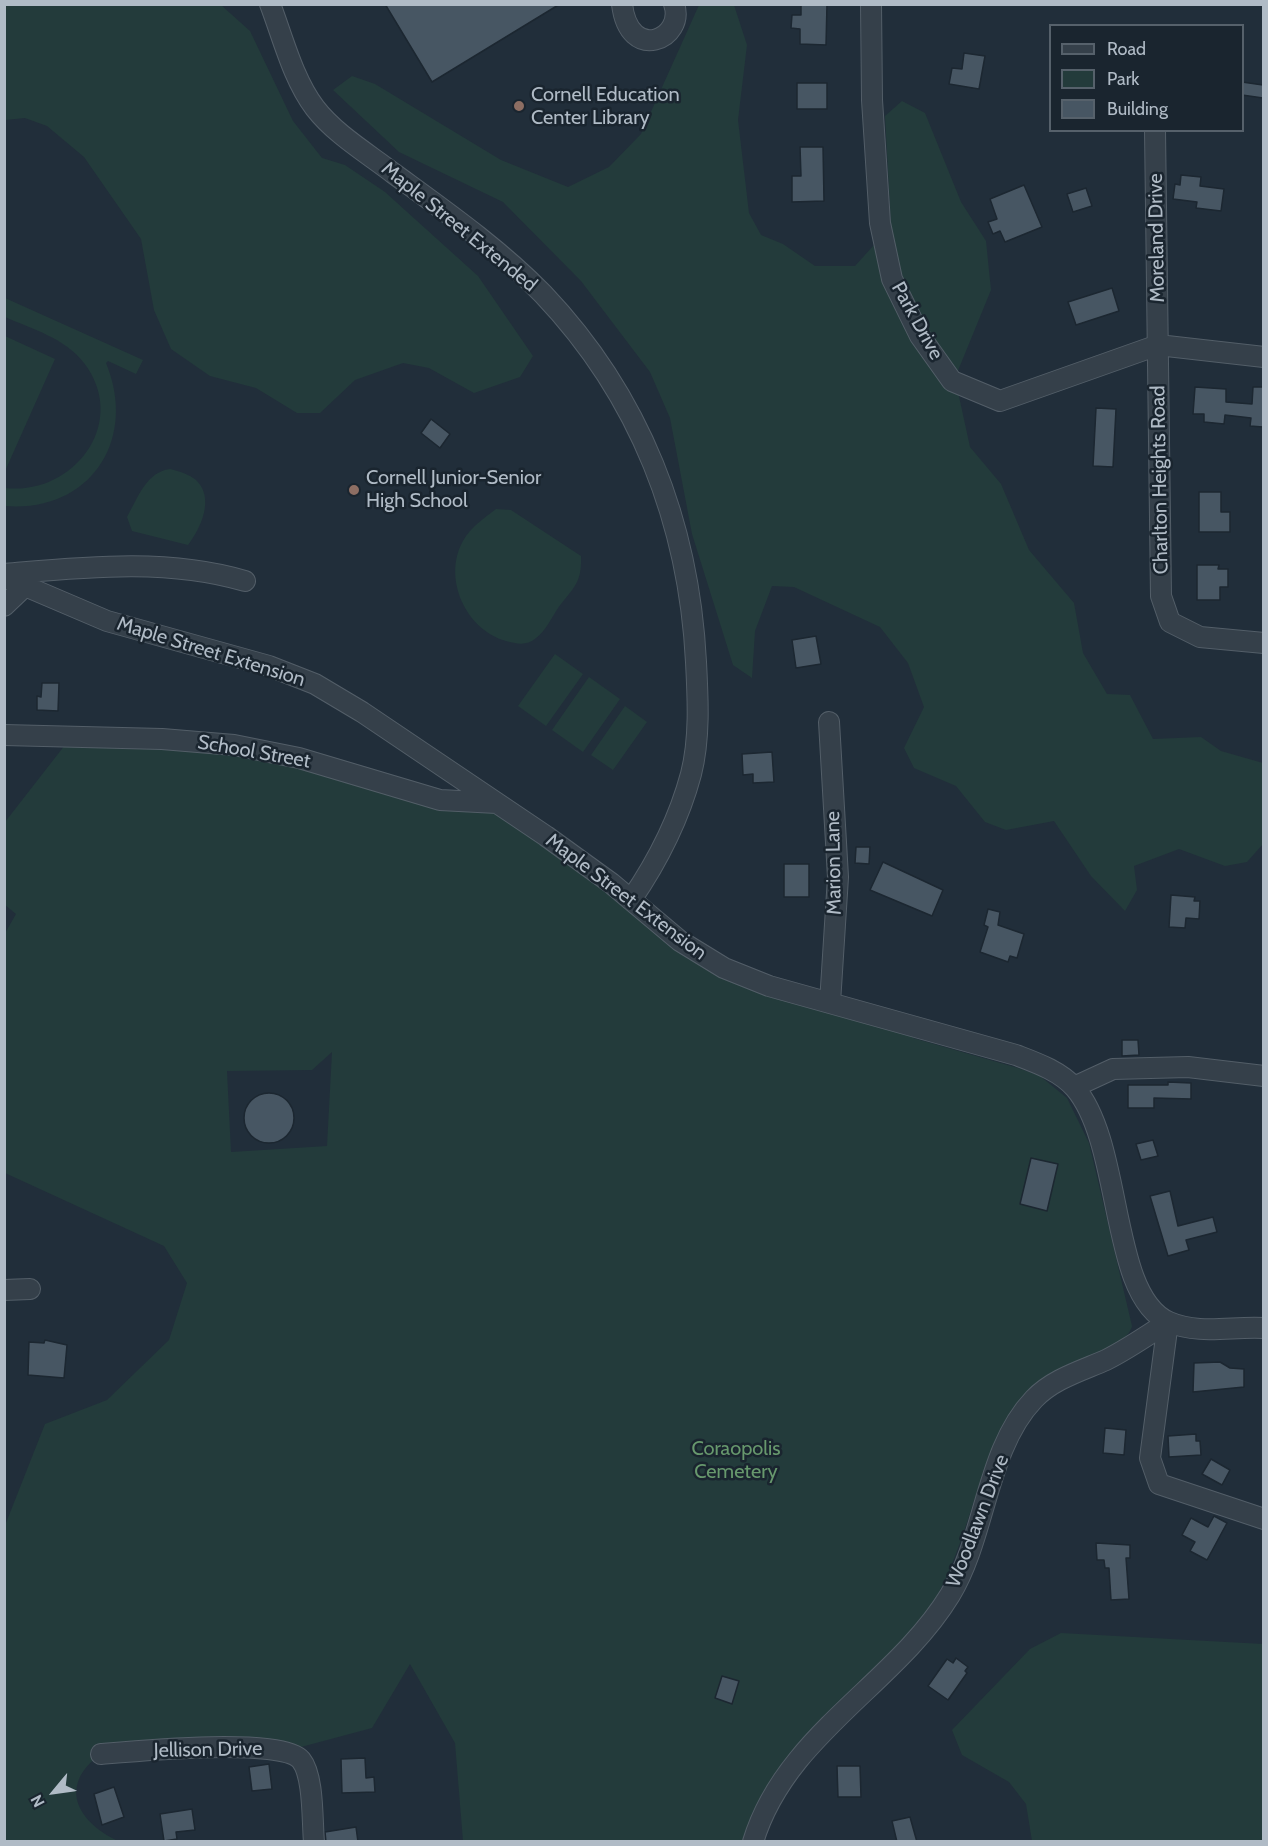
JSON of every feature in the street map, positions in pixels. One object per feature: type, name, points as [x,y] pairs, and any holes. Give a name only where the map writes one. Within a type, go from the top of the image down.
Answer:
[{"type":"street","name":"Maple Street Extended","points":[[270,4],[299,77],[314,106],[345,136],[504,257],[544,295],[586,346],[614,386],[655,464],[672,516],[694,627],[697,740],[691,772],[666,841],[631,900]]},
{"type":"street","points":[[622,4],[627,28],[637,38],[646,41],[658,39],[670,31],[675,22],[674,4]]},
{"type":"street","name":"Park Drive","points":[[871,4],[872,100],[880,223],[892,279],[920,336],[952,381],[1000,401],[1158,345]]},
{"type":"street","name":"Moreland Drive","points":[[1155,132],[1158,345]]},
{"type":"street","points":[[1158,345],[1263,357]]},
{"type":"street","name":"Charlton Heights Road","points":[[1158,345],[1161,596],[1170,622],[1200,637],[1263,643]]},
{"type":"street","points":[[4,576],[86,567],[172,567],[212,571],[245,581]]},
{"type":"street","name":"Maple Street Extension","points":[[4,576],[107,621],[269,666],[315,684],[585,863],[680,941],[724,968],[769,986],[1016,1055],[1048,1068],[1074,1087],[1092,1116],[1106,1152],[1134,1282],[1149,1308],[1168,1322],[1197,1329],[1263,1328]]},
{"type":"street","points":[[4,606],[25,586]]},
{"type":"street","name":"Marion Lane","points":[[829,722],[838,877],[830,1003]]},
{"type":"street","name":"School Street","points":[[4,735],[162,739],[234,745],[299,758],[440,800],[497,803]]},
{"type":"street","points":[[1074,1087],[1113,1069],[1188,1068],[1263,1076]]},
{"type":"street","points":[[4,1290],[30,1289]]},
{"type":"street","points":[[1168,1322],[1150,1458],[1159,1484],[1263,1519]]},
{"type":"street","name":"Woodlawn Drive","points":[[753,1842],[770,1801],[809,1745],[915,1640],[951,1593],[967,1556],[1004,1450],[1017,1422],[1034,1399],[1052,1385],[1132,1346],[1168,1322]]},
{"type":"street","name":"Jellison Drive","points":[[101,1754],[231,1747],[272,1748],[286,1751],[297,1756],[307,1771],[314,1842]]},
{"type":"green space","points":[[5,4],[221,5],[250,31],[293,121],[322,158],[345,165],[385,192],[478,276],[533,356],[520,377],[474,393],[429,368],[403,363],[355,380],[320,413],[297,413],[256,388],[210,376],[171,349],[154,310],[141,239],[84,157],[47,126],[25,118],[5,120]]},
{"type":"green space","points":[[699,5],[734,5],[747,45],[738,120],[749,213],[761,235],[783,244],[815,266],[855,266],[891,226],[885,116],[902,101],[925,113],[961,202],[986,241],[991,290],[955,378],[970,447],[1001,484],[1029,550],[1074,603],[1083,653],[1107,694],[1130,695],[1153,739],[1201,737],[1221,751],[1263,763],[1263,844],[1247,862],[1225,866],[1179,849],[1134,866],[1137,890],[1125,911],[1091,876],[1054,821],[1006,830],[985,822],[956,786],[914,768],[904,748],[924,707],[908,663],[880,627],[794,587],[772,586],[755,631],[752,678],[733,665],[692,534],[670,418],[650,372],[581,281],[503,202],[399,152],[333,90],[352,76],[375,84],[501,160],[568,187],[609,167],[641,134]]},
{"type":"green space","points":[[5,298],[143,360],[136,374],[108,361],[106,363],[114,392],[116,419],[111,444],[99,466],[83,484],[61,497],[35,505],[5,506],[5,488],[30,487],[52,480],[72,468],[87,451],[97,431],[101,409],[97,386],[84,363],[58,341],[5,317]]},
{"type":"green space","points":[[5,336],[55,359],[6,469],[4,468]]},
{"type":"green space","points":[[170,469],[187,474],[196,480],[205,495],[201,522],[188,545],[132,531],[127,517],[149,480],[162,471]]},
{"type":"green space","points":[[496,509],[511,510],[581,556],[580,573],[573,589],[542,632],[533,641],[525,643],[506,641],[479,626],[469,614],[457,586],[455,571],[457,555],[463,541],[473,528]]},
{"type":"green space","points":[[555,654],[583,674],[546,726],[518,706]]},
{"type":"green space","points":[[589,677],[620,699],[583,752],[552,730]]},
{"type":"green space","points":[[625,706],[647,722],[613,770],[591,755]]},
{"type":"green space","name":"Coraopolis Cemetery","points":[[72,736],[299,758],[497,803],[706,959],[916,1027],[913,1038],[1040,1076],[1067,1098],[1089,1143],[1132,1326],[1127,1335],[1116,1344],[1052,1376],[1027,1393],[1010,1416],[996,1443],[953,1563],[923,1618],[907,1637],[798,1746],[767,1789],[743,1841],[463,1841],[455,1743],[410,1664],[372,1728],[286,1751],[101,1754],[88,1766],[80,1778],[76,1790],[78,1802],[83,1813],[92,1823],[103,1833],[118,1841],[5,1841],[4,1528],[45,1424],[107,1400],[169,1340],[187,1283],[164,1246],[5,1173],[4,935],[16,914],[5,905],[5,822]],"holes":[[[332,1052],[327,1146],[231,1152],[227,1071],[312,1070]]]},
{"type":"green space","points":[[1061,1633],[1263,1644],[1263,1841],[1032,1841],[1026,1804],[1009,1782],[962,1755],[952,1730],[1030,1649]]},
{"type":"building","points":[[385,4],[560,4],[432,82]]},
{"type":"building","points":[[801,4],[827,4],[826,45],[800,44],[800,29],[791,28],[792,15],[801,15]]},
{"type":"building","points":[[964,53],[985,56],[979,89],[949,84],[952,68],[962,69]]},
{"type":"building","points":[[1244,82],[1263,85],[1263,98],[1244,95]]},
{"type":"building","points":[[797,83],[827,83],[827,109],[797,109]]},
{"type":"building","points":[[800,147],[823,147],[824,201],[792,202],[792,176],[801,176]]},
{"type":"building","points":[[1181,175],[1201,177],[1200,186],[1224,189],[1221,211],[1196,208],[1197,202],[1173,199],[1175,184],[1180,185]]},
{"type":"building","points":[[1024,185],[1042,227],[1005,242],[1000,231],[993,234],[988,222],[997,219],[990,199]]},
{"type":"building","points":[[1086,188],[1092,206],[1073,212],[1067,194]]},
{"type":"building","points":[[1112,288],[1119,311],[1076,325],[1068,302]]},
{"type":"building","points":[[1195,387],[1226,389],[1226,402],[1252,404],[1253,387],[1263,387],[1263,427],[1250,426],[1251,418],[1225,415],[1224,424],[1204,422],[1204,414],[1193,414]]},
{"type":"building","points":[[1096,408],[1116,409],[1113,467],[1093,466]]},
{"type":"building","points":[[431,419],[450,434],[440,448],[421,433]]},
{"type":"building","points":[[1199,492],[1221,492],[1221,512],[1230,512],[1230,532],[1199,532]]},
{"type":"building","points":[[1197,565],[1219,565],[1218,569],[1228,569],[1228,587],[1220,587],[1220,600],[1197,600]]},
{"type":"building","points":[[816,636],[821,664],[796,668],[792,640]]},
{"type":"building","points":[[42,683],[59,683],[58,711],[37,710],[37,696],[41,697]]},
{"type":"building","points":[[772,752],[774,782],[753,783],[753,774],[743,775],[742,754]]},
{"type":"building","points":[[856,847],[870,847],[869,864],[855,863]]},
{"type":"building","points":[[883,862],[943,890],[932,916],[870,890]]},
{"type":"building","points":[[784,864],[809,864],[809,897],[784,897]]},
{"type":"building","points":[[1171,895],[1195,897],[1194,901],[1200,901],[1199,919],[1186,918],[1185,928],[1169,927]]},
{"type":"building","points":[[988,909],[1000,912],[998,925],[1024,934],[1017,958],[1010,956],[1008,962],[980,952],[988,927],[984,925]]},
{"type":"building","points":[[1122,1040],[1138,1040],[1139,1055],[1122,1056]]},
{"type":"building","points":[[1168,1082],[1191,1083],[1191,1099],[1154,1098],[1154,1108],[1128,1108],[1128,1085],[1168,1085]]},
{"type":"building","points":[[269,1093],[278,1095],[289,1104],[294,1118],[292,1127],[283,1138],[269,1143],[260,1141],[249,1132],[244,1118],[246,1109],[255,1098]]},
{"type":"building","points":[[1153,1140],[1158,1156],[1141,1160],[1136,1144]]},
{"type":"building","points":[[1031,1158],[1058,1164],[1047,1211],[1020,1204]]},
{"type":"building","points":[[1170,1191],[1178,1226],[1213,1217],[1217,1232],[1186,1240],[1189,1250],[1168,1256],[1150,1196]]},
{"type":"building","points":[[45,1340],[67,1345],[64,1378],[28,1375],[29,1342],[44,1343]]},
{"type":"building","points":[[1220,1362],[1230,1368],[1244,1369],[1244,1387],[1193,1392],[1194,1363]]},
{"type":"building","points":[[1105,1428],[1126,1430],[1124,1455],[1103,1453]]},
{"type":"building","points":[[1196,1434],[1196,1441],[1200,1441],[1201,1455],[1169,1457],[1168,1436]]},
{"type":"building","points":[[1211,1459],[1230,1470],[1222,1485],[1202,1474]]},
{"type":"building","points":[[1214,1516],[1227,1523],[1207,1560],[1190,1551],[1195,1542],[1182,1535],[1191,1518],[1208,1527]]},
{"type":"building","points":[[1096,1543],[1130,1545],[1130,1558],[1126,1558],[1129,1599],[1111,1600],[1109,1568],[1105,1568],[1104,1560],[1097,1560]]},
{"type":"building","points":[[956,1658],[968,1667],[965,1671],[967,1673],[948,1700],[928,1686],[947,1659],[953,1663]]},
{"type":"building","points":[[722,1676],[739,1681],[732,1704],[715,1698]]},
{"type":"building","points":[[365,1758],[366,1778],[374,1777],[375,1792],[342,1793],[341,1759]]},
{"type":"building","points":[[269,1764],[272,1789],[252,1791],[249,1767]]},
{"type":"building","points":[[837,1766],[860,1766],[861,1797],[838,1797]]},
{"type":"building","points":[[114,1787],[124,1817],[102,1825],[94,1794]]},
{"type":"building","points":[[192,1809],[195,1830],[176,1832],[177,1839],[164,1841],[160,1814]]},
{"type":"building","points":[[910,1817],[917,1842],[897,1842],[892,1821]]},
{"type":"building","points":[[356,1827],[358,1842],[326,1842],[325,1832]]},
{"type":"place","name":"Cornell Education Center Library","points":[[519,106]]},
{"type":"place","name":"Cornell Junior-Senior High School","points":[[354,490]]}]
